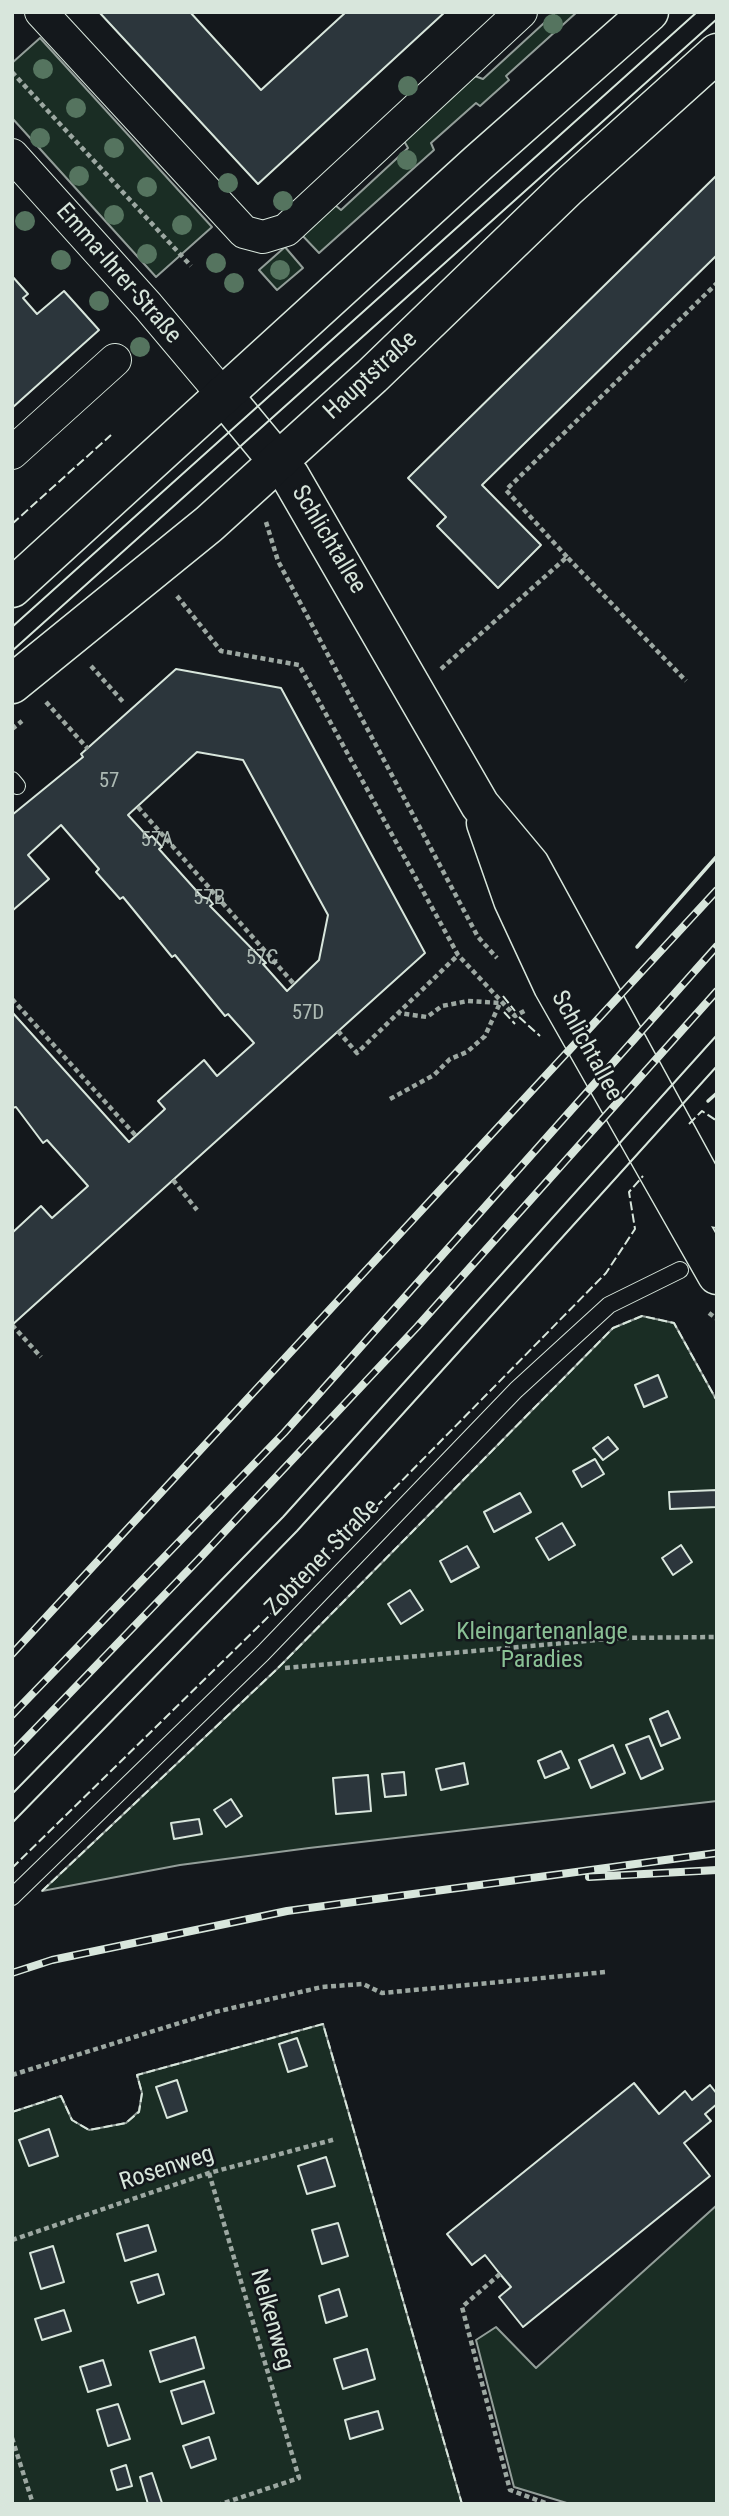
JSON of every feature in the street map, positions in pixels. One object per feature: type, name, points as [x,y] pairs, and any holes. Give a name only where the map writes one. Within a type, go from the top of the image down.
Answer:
[{"type":"main road","points":[[12,588],[649,12]]},
{"type":"main road","name":"Hauptstraße","points":[[29,693],[278,459],[372,376],[568,187],[717,53]]},
{"type":"main road","name":"Schlichtallee","points":[[223,395],[278,459],[480,805],[530,865],[717,1208]]},
{"type":"main road","name":"Schlichtallee","points":[[480,805],[509,889],[553,986],[717,1275]]},
{"type":"street","points":[[41,12],[244,232],[263,237],[286,230],[521,12]]},
{"type":"street","name":"Emma-Ihrer-Straße","points":[[12,155],[223,395]]},
{"type":"street","points":[[12,453],[116,360]]},
{"type":"lane","name":"Zobtener Straße","points":[[12,1897],[263,1653],[535,1373],[609,1305],[680,1270]]},
{"type":"path","points":[[12,72],[191,266]]},
{"type":"path","points":[[686,681],[506,490],[717,284]]},
{"type":"path","points":[[268,524],[278,561],[478,937],[503,966]]},
{"type":"path","points":[[415,692],[567,557]]},
{"type":"path","points":[[171,589],[221,652],[299,665],[458,955],[515,1016],[536,1004]]},
{"type":"path","points":[[88,663],[125,704]]},
{"type":"path","points":[[29,693],[88,749]]},
{"type":"path","points":[[138,807],[294,984]]},
{"type":"path","points":[[338,1031],[357,1053],[458,955]]},
{"type":"path","points":[[12,999],[136,1136]]},
{"type":"path","points":[[399,1013],[427,1017],[442,1006],[468,1001],[500,1003]]},
{"type":"path","points":[[390,1099],[435,1075],[450,1059],[476,1044],[485,1036],[500,1003]]},
{"type":"path","points":[[173,1180],[197,1210]]},
{"type":"path","points":[[12,1325],[41,1357]]},
{"type":"path","points":[[263,1653],[277,1669],[619,1638],[717,1637]]},
{"type":"path","points":[[12,2075],[215,2012],[322,1987],[363,1984],[382,1993],[606,1972]]},
{"type":"path","name":"Rosenweg","points":[[12,2240],[209,2173],[336,2139]]},
{"type":"path","name":"Nelkenweg","points":[[209,2173],[299,2478],[221,2504]]},
{"type":"path","points":[[500,2274],[462,2307],[510,2490],[548,2504]]},
{"type":"path","points":[[12,2438],[33,2504]]},
{"type":"green space","points":[[556,12],[577,12],[506,76],[509,80],[480,106],[476,103],[431,143],[434,150],[319,253],[300,233],[335,205],[341,210],[408,148],[403,139],[472,75],[483,79]]},
{"type":"green space","points":[[40,38],[212,227],[156,277],[12,118],[12,63]]},
{"type":"green space","points":[[285,247],[303,268],[277,290],[259,270]]},
{"type":"green space","name":"Kleingartenanlage Paradies","points":[[642,1316],[674,1323],[717,1401],[717,1801],[180,1865],[42,1891],[277,1669],[613,1328]]},
{"type":"green space","points":[[323,2024],[462,2504],[12,2504],[12,2112],[61,2096],[72,2120],[89,2130],[126,2123],[139,2111],[142,2093],[137,2075]]},
{"type":"green space","points":[[717,2205],[717,2504],[570,2504],[514,2487],[476,2340],[496,2327],[536,2368]]},
{"type":"building","points":[[99,12],[190,12],[261,90],[346,12],[445,12],[258,184]]},
{"type":"building","points":[[717,175],[717,255],[482,485],[541,545],[498,588],[437,526],[446,517],[408,478]]},
{"type":"building","points":[[12,276],[28,294],[23,298],[37,314],[64,291],[99,330],[12,408]]},
{"type":"building","points":[[176,669],[281,688],[425,953],[12,1325],[12,1233],[41,1206],[52,1218],[88,1186],[47,1140],[43,1143],[16,1107],[12,1108],[12,1012],[129,1142],[165,1109],[158,1101],[204,1060],[217,1076],[254,1043],[228,1014],[225,1016],[175,955],[172,957],[123,897],[120,899],[96,872],[99,869],[61,825],[28,855],[49,879],[12,911],[12,815],[83,757],[81,754]],"holes":[[[197,752],[243,760],[328,915],[319,960],[287,991],[263,964],[266,963],[210,906],[213,904],[209,899],[202,897],[159,849],[162,847],[152,836],[149,838],[128,815]]]},
{"type":"building","points":[[658,1375],[667,1397],[644,1407],[635,1385]]},
{"type":"building","points":[[608,1437],[618,1449],[603,1460],[593,1448]]},
{"type":"building","points":[[595,1459],[604,1474],[582,1487],[573,1471]]},
{"type":"building","points":[[717,1490],[717,1507],[670,1509],[669,1492]]},
{"type":"building","points":[[520,1493],[531,1512],[494,1532],[484,1512]]},
{"type":"building","points":[[562,1523],[575,1545],[549,1560],[536,1538]]},
{"type":"building","points":[[681,1545],[692,1562],[673,1575],[662,1558]]},
{"type":"building","points":[[467,1546],[479,1567],[451,1582],[440,1561]]},
{"type":"building","points":[[410,1590],[423,1610],[401,1624],[388,1604]]},
{"type":"building","points":[[668,1711],[680,1738],[661,1746],[650,1719]]},
{"type":"building","points":[[649,1736],[663,1769],[641,1779],[626,1745]]},
{"type":"building","points":[[613,1745],[625,1773],[591,1788],[579,1760]]},
{"type":"building","points":[[561,1751],[569,1768],[545,1778],[538,1761]]},
{"type":"building","points":[[464,1763],[468,1784],[441,1790],[436,1769]]},
{"type":"building","points":[[404,1772],[406,1795],[385,1797],[382,1774]]},
{"type":"building","points":[[368,1775],[371,1811],[336,1814],[333,1778]]},
{"type":"building","points":[[231,1799],[242,1816],[226,1827],[214,1810]]},
{"type":"building","points":[[199,1819],[202,1834],[174,1839],[171,1823]]},
{"type":"building","points":[[297,2038],[307,2066],[288,2072],[279,2044]]},
{"type":"building","points":[[177,2080],[187,2111],[167,2118],[156,2087]]},
{"type":"building","points":[[634,2083],[659,2114],[685,2091],[692,2100],[710,2085],[717,2094],[717,2104],[705,2114],[711,2121],[684,2143],[710,2176],[523,2327],[499,2297],[511,2287],[485,2255],[472,2265],[447,2234]]},
{"type":"building","points":[[49,2129],[58,2156],[29,2166],[19,2140]]},
{"type":"building","points":[[326,2157],[335,2186],[307,2194],[298,2166]]},
{"type":"building","points":[[338,2223],[348,2256],[322,2264],[312,2230]]},
{"type":"building","points":[[148,2225],[156,2251],[125,2261],[117,2234]]},
{"type":"building","points":[[53,2246],[64,2282],[41,2289],[30,2253]]},
{"type":"building","points":[[158,2274],[164,2294],[138,2303],[131,2282]]},
{"type":"building","points":[[339,2289],[347,2316],[326,2323],[319,2296]]},
{"type":"building","points":[[64,2310],[71,2331],[42,2340],[35,2319]]},
{"type":"building","points":[[195,2337],[204,2368],[160,2382],[150,2351]]},
{"type":"building","points":[[367,2349],[375,2379],[343,2389],[334,2359]]},
{"type":"building","points":[[103,2360],[111,2385],[88,2392],[80,2367]]},
{"type":"building","points":[[204,2381],[214,2413],[182,2424],[171,2391]]},
{"type":"building","points":[[118,2404],[130,2439],[108,2446],[97,2410]]},
{"type":"building","points":[[378,2411],[383,2429],[350,2439],[345,2420]]},
{"type":"building","points":[[209,2437],[216,2459],[191,2468],[183,2446]]},
{"type":"building","points":[[126,2465],[132,2486],[117,2490],[111,2470]]},
{"type":"building","points":[[152,2473],[161,2504],[148,2504],[140,2477]]},
{"type":"tram line","points":[[12,627],[697,12]]},
{"type":"tram line","points":[[12,651],[717,19]]},
{"type":"tram line","points":[[12,1794],[283,1517],[717,1035]]},
{"type":"tram line","points":[[12,1823],[297,1531],[717,1066]]},
{"type":"railway","points":[[12,1654],[717,890]]},
{"type":"railway","points":[[12,1715],[284,1433],[717,946]]},
{"type":"railway","points":[[12,1753],[417,1327],[717,991]]},
{"type":"railway","points":[[12,1973],[52,1960],[287,1911],[717,1853]]},
{"type":"railway","points":[[589,1877],[717,1870]]},
{"type":"fence","points":[[12,524],[111,435]]},
{"type":"fence","points":[[503,996],[515,1011]]},
{"type":"fence","points":[[504,1012],[515,1024]]},
{"type":"fence","points":[[519,1017],[540,1036]]},
{"type":"fence","points":[[689,1124],[702,1111],[717,1121]]},
{"type":"fence","points":[[12,1868],[265,1620],[606,1273],[635,1229],[629,1192],[643,1176]]},
{"type":"fence","points":[[42,1891],[277,1669],[613,1328],[642,1316],[674,1323],[717,1401]]},
{"type":"fence","points":[[12,2112],[61,2096],[72,2120],[89,2130],[126,2123],[139,2112],[142,2093],[137,2075],[323,2024],[462,2504]]},
{"type":"wall","points":[[637,947],[717,856]]},
{"type":"wall","points":[[708,1101],[717,1093]]}]
